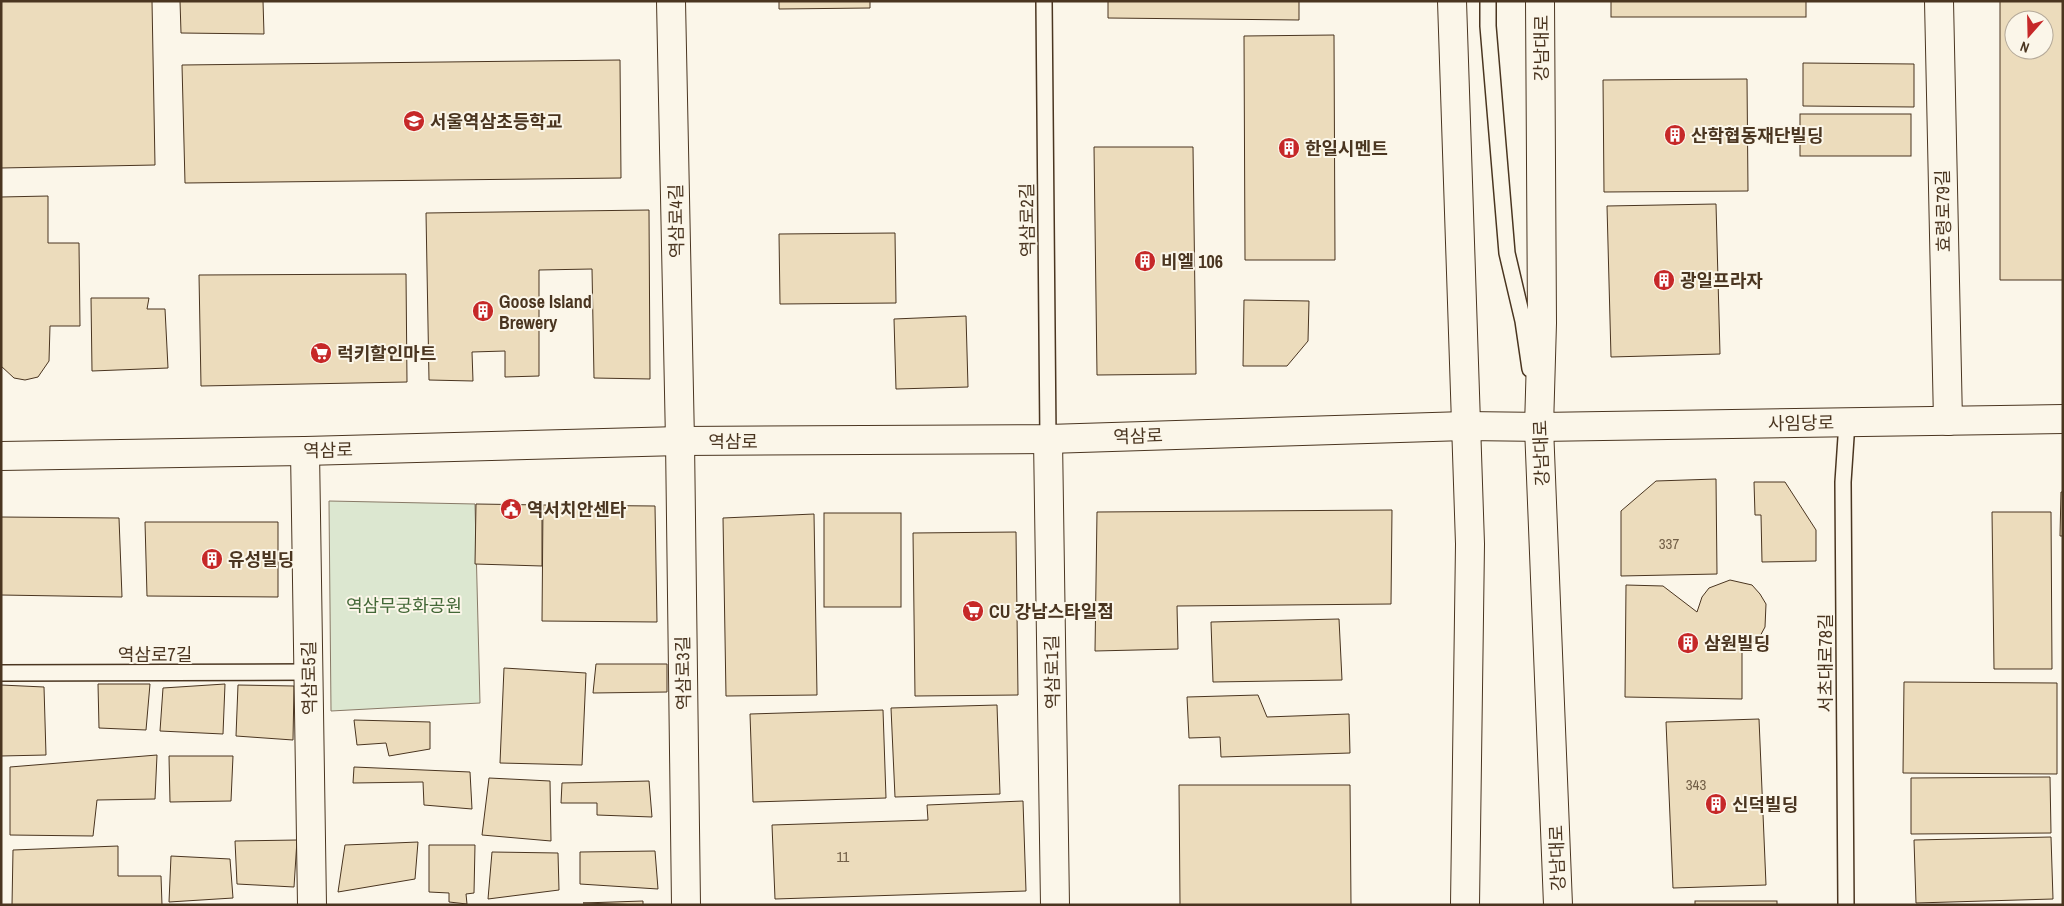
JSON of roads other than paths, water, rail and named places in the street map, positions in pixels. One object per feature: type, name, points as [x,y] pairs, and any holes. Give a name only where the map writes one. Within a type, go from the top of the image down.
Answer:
[{"type":"main road","name":"역삼로4길","points":[[672,1],[680,441]]},
{"type":"main road","points":[[1452,1],[1470,544],[1465,905]]},
{"type":"main road","name":"강남대로","points":[[1540,1],[1542,323],[1539,427],[1558,905]]},
{"type":"main road","name":"효령로79길","points":[[1939,1],[1948,421]]},
{"type":"main road","name":"사임당로","points":[[1465,426],[1539,427],[2063,419]]},
{"type":"main road","name":"역삼로","points":[[1,456],[305,451],[680,441],[1048,439],[1465,426]]},
{"type":"main road","name":"역삼로1길","points":[[1048,439],[1055,905]]},
{"type":"main road","name":"역삼로3길","points":[[680,441],[686,905]]},
{"type":"main road","name":"역삼로5길","points":[[305,451],[312,905]]},
{"type":"lane","name":"역삼로2길","points":[[1044,1],[1048,439]]},
{"type":"lane","points":[[1488,1],[1488,26],[1507,253],[1523,321],[1539,427]]},
{"type":"lane","name":"서초대로78길","points":[[1846,905],[1843,482],[1847,422]]},
{"type":"lane","name":"역삼로7길","points":[[1,673],[309,672]]},
{"type":"place","name":"서울역삼초등학교","points":[[414,121]]},
{"type":"place","name":"산학협동재단빌딩","points":[[1675,135]]},
{"type":"place","name":"한일시멘트","points":[[1289,148]]},
{"type":"place","name":"비엘 106","points":[[1145,261]]},
{"type":"place","name":"광일프라자","points":[[1664,280]]},
{"type":"place","name":"Goose Island Brewery","points":[[483,311]]},
{"type":"place","name":"럭키할인마트","points":[[321,353]]},
{"type":"place","name":"역서치안센타","points":[[511,509]]},
{"type":"place","name":"유성빌딩","points":[[212,559]]},
{"type":"place","name":"CU 강남스타일점","points":[[973,611]]},
{"type":"place","name":"삼원빌딩","points":[[1688,643]]},
{"type":"place","name":"신덕빌딩","points":[[1716,804]]},
{"type":"park label","name":"역삼무궁화공원","points":[[404,605]]}]
